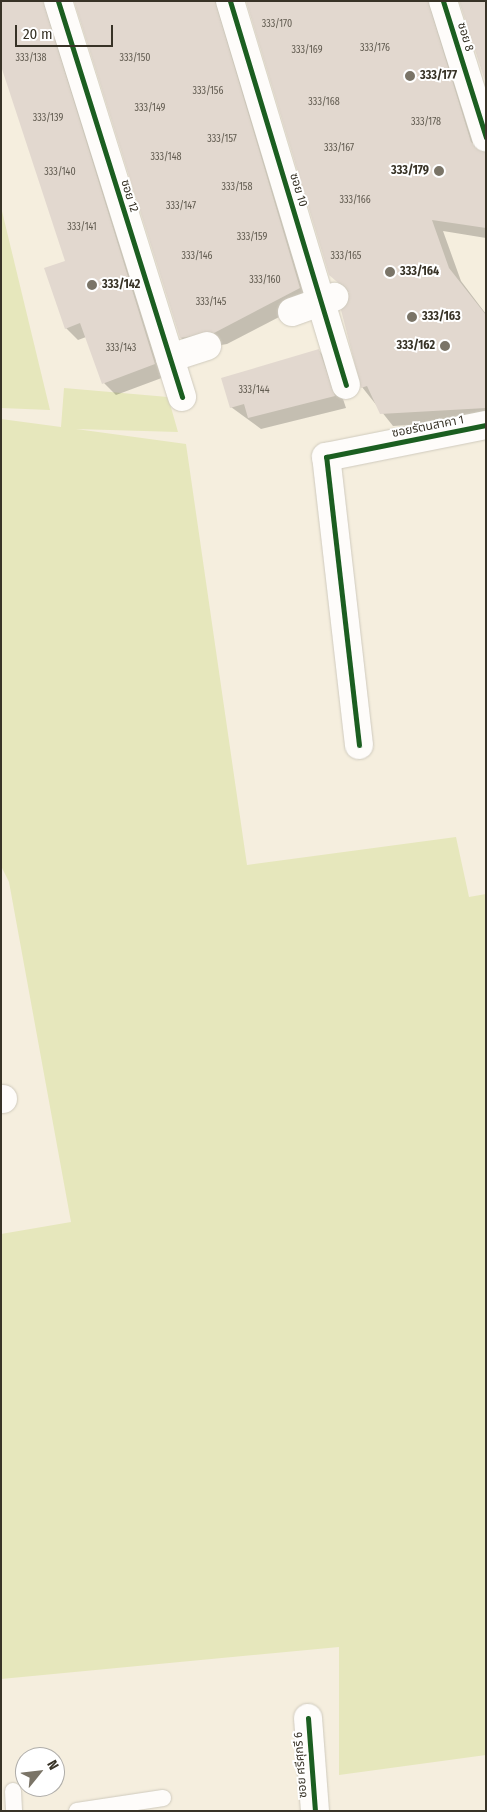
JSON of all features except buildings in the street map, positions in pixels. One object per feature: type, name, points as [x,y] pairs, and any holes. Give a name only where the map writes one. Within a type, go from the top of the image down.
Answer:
[{"type":"street","name":"ซอย 12","points":[[58,1],[182,397]]},
{"type":"street","name":"ซอย 10","points":[[230,1],[327,299],[346,385]]},
{"type":"street","name":"ซอย 8","points":[[443,1],[486,136]]},
{"type":"street","points":[[292,312],[327,299]]},
{"type":"street","points":[[170,358],[207,346]]},
{"type":"street","name":"ซอยรัตนสาคา 1","points":[[358,745],[324,464],[326,457],[344,450],[415,442],[486,425]]},
{"type":"street","name":"ซอย ศรีศุกรี 6","points":[[308,1718],[315,1811]]},
{"type":"lane","points":[[13,1791],[14,1811]]},
{"type":"lane","points":[[77,1811],[163,1798]]},
{"type":"green space","points":[[1,207],[50,410],[1,408]]},
{"type":"green space","points":[[64,388],[168,397],[178,432],[76,429],[186,444],[247,865],[456,837],[469,897],[486,894],[486,1755],[339,1775],[339,1647],[1,1679],[1,1234],[71,1222],[9,882],[1,866],[1,419],[61,427]]},
{"type":"cycle path","points":[[58,1],[182,397]]},
{"type":"cycle path","points":[[230,1],[346,385]]},
{"type":"cycle path","points":[[443,1],[486,137]]},
{"type":"cycle path","points":[[359,745],[326,457],[486,425]]},
{"type":"cycle path","points":[[308,1718],[315,1811]]},
{"type":"place","name":"333/177","points":[[410,76]]},
{"type":"place","name":"333/179","points":[[439,171]]},
{"type":"place","name":"333/164","points":[[390,272]]},
{"type":"place","name":"333/142","points":[[92,285]]},
{"type":"place","name":"333/163","points":[[412,317]]},
{"type":"place","name":"333/162","points":[[445,346]]}]
